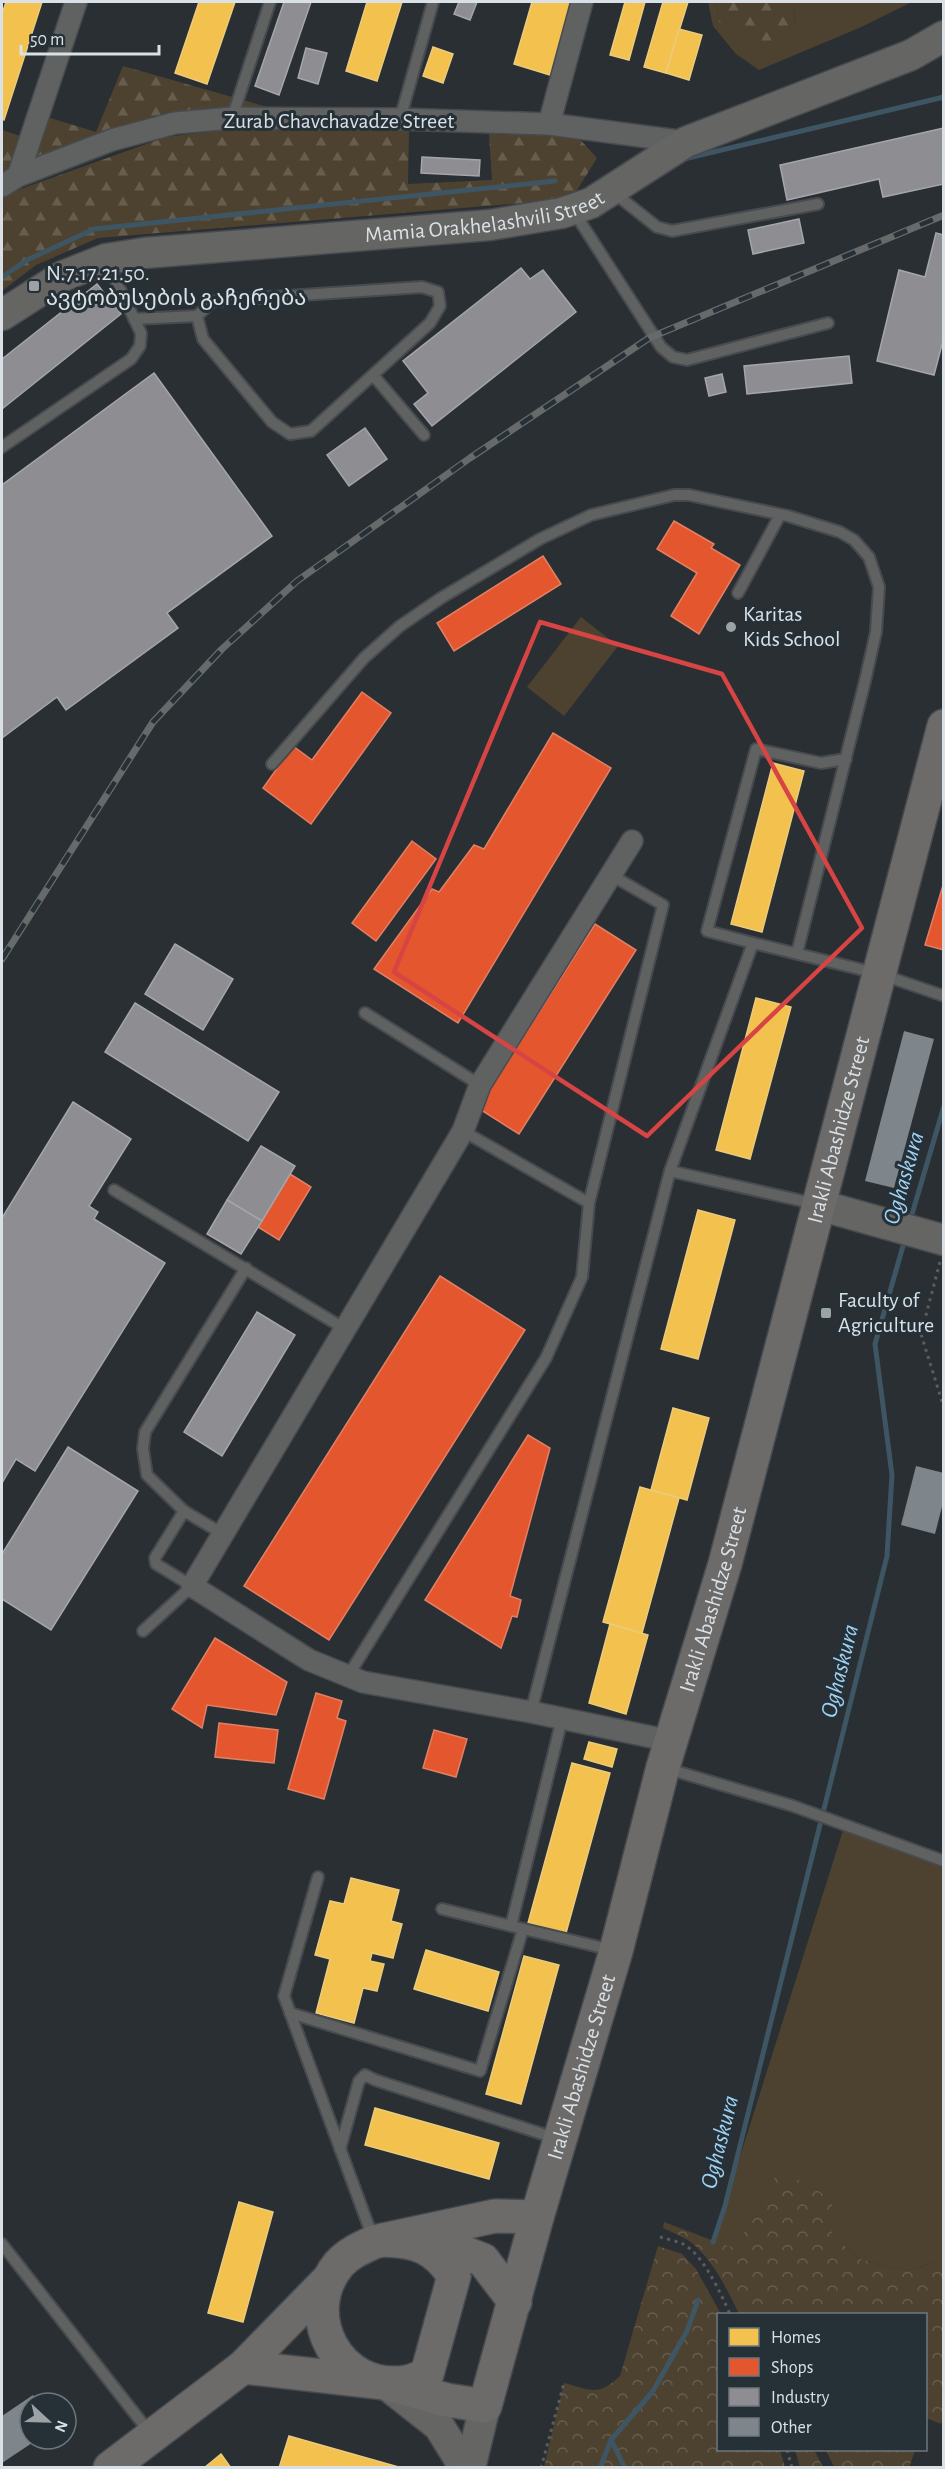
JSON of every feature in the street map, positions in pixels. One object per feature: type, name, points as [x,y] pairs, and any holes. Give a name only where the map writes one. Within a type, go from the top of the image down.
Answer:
[{"type":"main road","name":"Irakli Abashidze Street","points":[[485,2406],[537,2217],[616,1951],[667,1754],[724,1564],[944,726]]},
{"type":"main road","points":[[110,2468],[243,2367],[356,2250],[379,2241],[416,2235],[495,2216],[537,2217]]},
{"type":"main road","points":[[416,2235],[483,2260],[515,2302]]},
{"type":"main road","points":[[243,2367],[384,2383],[407,2382],[428,2374],[454,2276],[444,2260],[426,2247],[405,2241],[379,2241]]},
{"type":"main road","points":[[329,2279],[322,2305],[325,2333],[337,2357],[358,2374],[384,2383],[447,2400],[485,2406]]},
{"type":"street","points":[[10,181],[76,2]]},
{"type":"street","points":[[549,124],[582,2]]},
{"type":"street","name":"Mamia Orakhelashvili Street","points":[[2,315],[63,276],[106,259],[144,253],[490,225],[573,209],[591,203],[686,142],[911,55],[944,36]]},
{"type":"street","name":"Zurab Chavchavadze Street","points":[[10,181],[112,141],[175,123],[232,118],[400,119],[549,124],[686,142]]},
{"type":"street","points":[[632,841],[480,1085],[463,1131],[192,1586],[309,1660],[363,1682],[562,1719],[667,1754]]},
{"type":"street","points":[[819,1205],[893,1225],[938,1245]]},
{"type":"street","points":[[384,2383],[439,2426],[465,2468]]},
{"type":"street","name":"Irakli Abashidze Street","points":[[470,2468],[485,2406]]},
{"type":"lane","points":[[232,118],[270,2]]},
{"type":"lane","points":[[400,119],[433,2]]},
{"type":"lane","points":[[611,189],[657,227],[672,231],[818,204]]},
{"type":"lane","points":[[573,209],[661,347],[673,357],[687,360],[828,322]]},
{"type":"lane","points":[[2,447],[131,359],[141,346],[141,333],[106,259]]},
{"type":"lane","points":[[134,319],[197,316],[213,301],[422,287],[438,292],[440,306],[429,323],[311,431],[290,434],[272,422],[203,339],[197,316]]},
{"type":"lane","points":[[373,375],[424,435]]},
{"type":"lane","points":[[272,764],[364,658],[400,626],[441,598],[540,539],[591,514],[674,495],[689,495],[823,525],[854,540],[869,557],[879,587],[876,632],[797,953]]},
{"type":"lane","points":[[738,593],[780,515]]},
{"type":"lane","points":[[846,759],[821,763],[756,750],[707,931],[880,974],[944,996]]},
{"type":"lane","points":[[348,1676],[546,1358],[582,1277],[589,1203],[663,905],[611,874]]},
{"type":"lane","points":[[531,1712],[670,1171],[753,943]]},
{"type":"lane","points":[[365,1013],[480,1085]]},
{"type":"lane","points":[[463,1131],[589,1203]]},
{"type":"lane","points":[[670,1171],[819,1205]]},
{"type":"lane","points":[[114,1190],[345,1329]]},
{"type":"lane","points":[[223,1534],[184,1511],[147,1475],[143,1449],[145,1432],[246,1268]]},
{"type":"lane","points":[[143,1631],[192,1586],[156,1564],[155,1558],[184,1511]]},
{"type":"lane","points":[[511,1926],[562,1719]]},
{"type":"lane","points":[[667,1754],[793,1806],[944,1861]]},
{"type":"lane","points":[[318,1877],[284,1996],[340,2149],[379,2241]]},
{"type":"lane","points":[[442,1908],[616,1951]]},
{"type":"lane","points":[[290,2013],[480,2071],[523,1929]]},
{"type":"lane","points":[[340,2149],[359,2081],[365,2075],[561,2140]]},
{"type":"lane","points":[[2,2244],[152,2436]]},
{"type":"path","points":[[938,1245],[921,1334],[944,1408]]},
{"type":"path","points":[[660,2237],[684,2245],[697,2257],[719,2290],[730,2313]]},
{"type":"path","points":[[541,2468],[564,2383]]},
{"type":"path","points":[[787,2451],[792,2468]]},
{"type":"highlighted area","points":[[540,622],[722,674],[862,928],[647,1136],[394,972]]},
{"type":"green space","points":[[708,2],[716,2],[719,22],[795,30],[794,2],[912,2],[859,28],[759,70],[736,54],[713,26]]},
{"type":"green space","points":[[716,2],[794,2],[795,30],[770,46],[758,48],[719,22]]},
{"type":"green space","points":[[123,66],[274,109],[209,108],[142,121],[46,153],[2,175],[2,130],[39,142],[47,117],[96,132]]},
{"type":"green space","points":[[224,130],[409,131],[408,184],[492,180],[489,134],[576,135],[597,158],[574,195],[560,200],[98,238],[36,265],[2,291],[2,198],[15,191],[166,137]]},
{"type":"green space","points":[[581,617],[618,646],[564,716],[527,687]]},
{"type":"green space","points":[[845,1824],[943,1861],[943,2259],[911,2270],[887,2267],[857,2258],[832,2232],[831,2199],[779,2170],[748,2228],[730,2248],[713,2242]]},
{"type":"green space","points":[[779,2169],[832,2199],[832,2232],[857,2258],[887,2267],[911,2270],[943,2259],[944,2417],[941,2424],[927,2418],[927,2313],[739,2313],[719,2276],[700,2250],[689,2241],[663,2228],[664,2222],[730,2247],[748,2228]]},
{"type":"green space","points":[[658,2246],[682,2254],[696,2269],[720,2313],[717,2313],[717,2451],[780,2451],[785,2467],[544,2467],[564,2383],[594,2390],[606,2387],[620,2376]]},
{"type":"green space","points":[[795,2451],[815,2451],[823,2467],[800,2467]]},
{"type":"green space","points":[[826,2451],[915,2451],[909,2468],[834,2467]]},
{"type":"building: Homes","points":[[6,2],[42,2],[4,120],[2,119],[2,14]]},
{"type":"building: Homes","points":[[199,2],[235,2],[207,84],[175,73]]},
{"type":"building: Homes","points":[[367,2],[402,2],[377,81],[346,71]]},
{"type":"building: Homes","points":[[532,2],[571,2],[550,75],[514,64]]},
{"type":"building: Homes","points":[[625,2],[645,2],[629,60],[610,55]]},
{"type":"building: Homes","points":[[663,2],[688,2],[666,73],[644,67]]},
{"type":"building: Homes","points":[[679,29],[702,35],[689,80],[666,73]]},
{"type":"building: Homes","points":[[433,47],[453,54],[443,83],[423,76]]},
{"type":"building: Homes","points":[[773,763],[804,771],[762,932],[731,924]]},
{"type":"building: Homes","points":[[756,998],[791,1007],[750,1159],[716,1150]]},
{"type":"building: Homes","points":[[698,1210],[735,1220],[698,1359],[661,1349]]},
{"type":"building: Homes","points":[[673,1408],[709,1418],[687,1500],[651,1490]]},
{"type":"building: Homes","points":[[640,1487],[679,1498],[642,1633],[603,1622]]},
{"type":"building: Homes","points":[[610,1624],[648,1635],[626,1714],[589,1703]]},
{"type":"building: Homes","points":[[589,1742],[617,1749],[612,1767],[584,1759]]},
{"type":"building: Homes","points":[[572,1763],[610,1773],[566,1933],[528,1923]]},
{"type":"building: Homes","points":[[351,1878],[399,1890],[391,1921],[402,1924],[393,1958],[372,1953],[370,1961],[384,1964],[377,1991],[363,1988],[354,2023],[316,2013],[330,1959],[315,1955],[330,1901],[344,1904]]},
{"type":"building: Homes","points":[[426,1950],[499,1972],[488,2011],[414,1989]]},
{"type":"building: Homes","points":[[524,1956],[559,1965],[521,2104],[486,2094]]},
{"type":"building: Homes","points":[[375,2108],[499,2143],[489,2179],[365,2145]]},
{"type":"building: Homes","points":[[239,2202],[273,2212],[243,2322],[208,2313]]},
{"type":"building: Homes","points":[[289,2436],[402,2468],[279,2468]]},
{"type":"building: Homes","points":[[221,2454],[231,2468],[204,2468]]},
{"type":"building: Shops","points":[[674,521],[714,544],[711,548],[740,565],[699,634],[671,616],[697,573],[657,549]]},
{"type":"building: Shops","points":[[543,556],[561,584],[454,651],[437,623]]},
{"type":"building: Shops","points":[[362,692],[391,713],[311,824],[263,788],[293,746],[312,760]]},
{"type":"building: Shops","points":[[553,733],[611,768],[458,1023],[374,969],[432,889],[439,892],[474,845],[484,849]]},
{"type":"building: Shops","points":[[412,841],[436,859],[376,941],[352,923]]},
{"type":"building: Shops","points":[[944,882],[944,950],[925,945]]},
{"type":"building: Shops","points":[[595,924],[636,950],[519,1134],[478,1108]]},
{"type":"building: Shops","points":[[290,1174],[311,1187],[279,1240],[258,1227]]},
{"type":"building: Shops","points":[[440,1276],[525,1330],[329,1640],[244,1586]]},
{"type":"building: Shops","points":[[528,1435],[550,1448],[510,1596],[521,1600],[517,1617],[512,1616],[501,1648],[425,1600]]},
{"type":"building: Shops","points":[[215,1638],[287,1682],[276,1715],[207,1705],[202,1728],[172,1709]]},
{"type":"building: Shops","points":[[316,1693],[342,1701],[337,1718],[346,1721],[324,1799],[288,1789]]},
{"type":"building: Shops","points":[[219,1723],[278,1730],[274,1763],[215,1757]]},
{"type":"building: Shops","points":[[434,1730],[467,1739],[456,1777],[423,1768]]},
{"type":"building: Industry","points":[[284,2],[311,2],[279,95],[255,86]]},
{"type":"building: Industry","points":[[459,2],[477,2],[470,20],[454,14]]},
{"type":"building: Industry","points":[[306,48],[327,53],[318,84],[298,78]]},
{"type":"building: Industry","points":[[944,128],[944,184],[883,197],[879,179],[787,200],[780,165]]},
{"type":"building: Industry","points":[[422,157],[480,160],[479,176],[421,173]]},
{"type":"building: Industry","points":[[799,219],[804,243],[753,254],[748,230]]},
{"type":"building: Industry","points":[[936,233],[944,235],[944,337],[934,375],[877,361],[899,270],[925,277]]},
{"type":"building: Industry","points":[[521,268],[530,279],[543,270],[576,312],[432,426],[414,404],[428,393],[403,361]]},
{"type":"building: Industry","points":[[97,284],[121,314],[2,409],[2,359]]},
{"type":"building: Industry","points":[[849,356],[852,383],[747,394],[744,366]]},
{"type":"building: Industry","points":[[154,373],[272,536],[167,613],[178,628],[66,710],[57,697],[2,738],[2,485]]},
{"type":"building: Industry","points":[[722,374],[726,392],[709,396],[705,378]]},
{"type":"building: Industry","points":[[365,428],[387,459],[349,486],[327,455]]},
{"type":"building: Industry","points":[[175,944],[233,979],[203,1030],[145,994]]},
{"type":"building: Industry","points":[[135,1003],[279,1092],[248,1141],[105,1052]]},
{"type":"building: Industry","points":[[73,1102],[131,1139],[89,1206],[98,1212],[94,1219],[165,1263],[35,1471],[16,1459],[2,1483],[2,1218]]},
{"type":"building: Industry","points":[[261,1146],[295,1166],[262,1221],[227,1200]]},
{"type":"building: Industry","points":[[227,1200],[262,1221],[241,1254],[207,1234]]},
{"type":"building: Industry","points":[[257,1312],[295,1335],[222,1456],[184,1432]]},
{"type":"building: Industry","points":[[68,1447],[138,1491],[51,1630],[2,1599],[2,1554]]},
{"type":"building: Other","points":[[904,1031],[934,1039],[894,1188],[865,1181]]},
{"type":"building: Other","points":[[916,1466],[944,1473],[944,1499],[935,1534],[901,1525]]},
{"type":"building: Other","points":[[18,2405],[18,2451],[20,2451],[2,2463],[2,2416]]},
{"type":"waterway","points":[[684,159],[944,97]]},
{"type":"waterway","points":[[2,277],[27,260],[94,229],[555,181]]},
{"type":"waterway","name":"Oghaskura","points":[[910,1221],[944,1106]]},
{"type":"waterway","name":"Oghaskura","points":[[713,2242],[725,2206],[887,1556],[892,1475],[875,1344],[905,1239]]},
{"type":"waterway","name":"Oghaskura","points":[[600,2468],[611,2440],[653,2391],[687,2331],[698,2300]]},
{"type":"waterway","points":[[611,2440],[625,2468]]},
{"type":"railway","points":[[2,959],[153,722],[222,649],[297,581],[470,458],[649,338],[944,215]]},
{"type":"place","name":"N.7.17.21.50. ავტობუსების გაჩერება","points":[[34,286]]},
{"type":"place","name":"Karitas Kids School","points":[[731,627]]},
{"type":"place","name":"Faculty of Agriculture","points":[[826,1313]]}]
